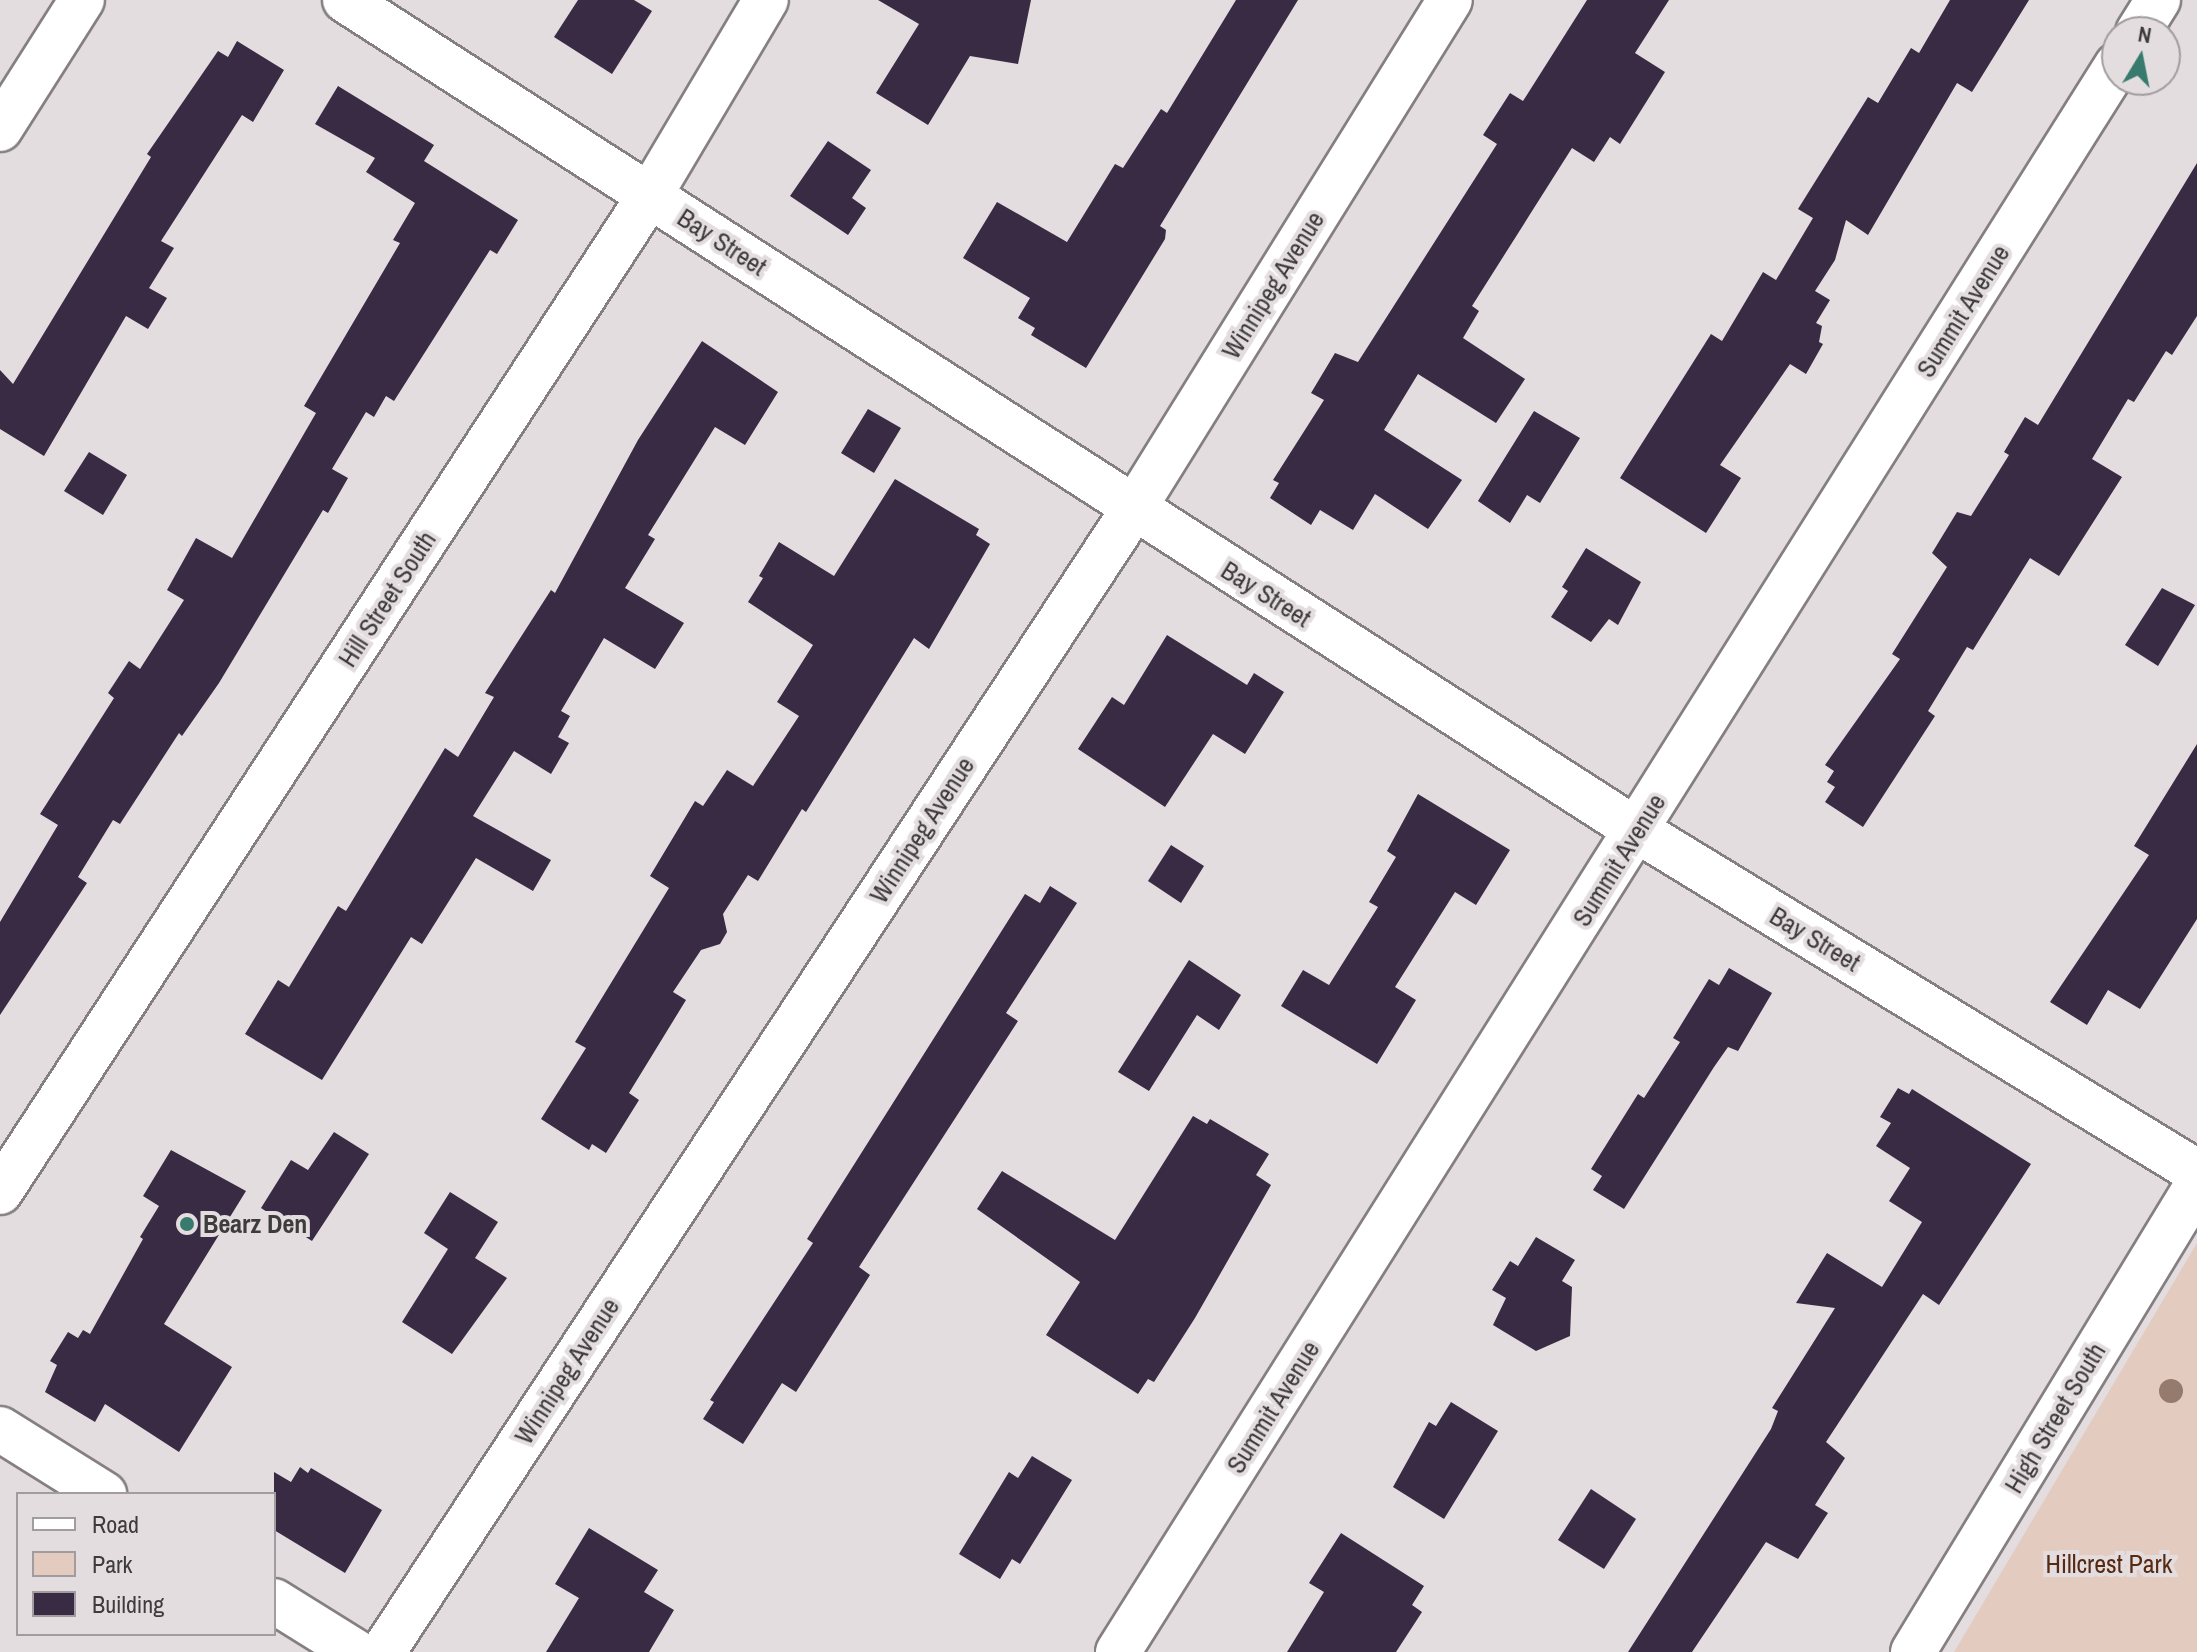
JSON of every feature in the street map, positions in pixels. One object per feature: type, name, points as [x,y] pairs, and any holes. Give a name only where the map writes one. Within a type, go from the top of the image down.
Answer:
[{"type":"street","points":[[0,129],[82,0]]},
{"type":"street","name":"Bay Street","points":[[345,0],[1133,510],[1638,831],[2197,1172]]},
{"type":"street","name":"Hill Street South","points":[[0,1192],[650,195],[766,0]]},
{"type":"street","name":"Winnipeg Avenue","points":[[383,1652],[1133,510],[1450,0]]},
{"type":"street","name":"Summit Avenue","points":[[1118,1652],[1638,831],[2101,91]]},
{"type":"street","name":"High Street South","points":[[1913,1652],[2197,1185]]},
{"type":"street","points":[[0,1429],[101,1492]]},
{"type":"street","points":[[276,1602],[356,1652]]},
{"type":"green space","name":"Hillcrest Park","points":[[2197,1243],[2197,1652],[1954,1652]]},
{"type":"building","points":[[578,0],[634,0],[652,11],[612,74],[554,37]]},
{"type":"building","points":[[878,0],[1031,0],[1018,64],[970,56],[928,125],[876,93],[919,24]]},
{"type":"building","points":[[1236,0],[1298,0],[1160,226],[1166,230],[1165,239],[1086,368],[1031,335],[1035,328],[1018,318],[1030,298],[963,258],[997,202],[1067,242],[1115,164],[1123,168],[1161,109],[1167,113]]},
{"type":"building","points":[[1587,0],[1669,0],[1635,53],[1665,72],[1620,144],[1610,137],[1594,162],[1572,148],[1472,306],[1479,311],[1463,338],[1525,379],[1496,423],[1418,374],[1384,430],[1462,480],[1428,529],[1375,494],[1353,530],[1320,510],[1311,525],[1270,498],[1279,483],[1273,480],[1324,400],[1311,393],[1335,353],[1358,362],[1497,144],[1483,135],[1510,93],[1523,101]]},
{"type":"building","points":[[1950,0],[2029,0],[1972,92],[1957,83],[1868,235],[1846,220],[1835,260],[1815,291],[1830,300],[1816,323],[1822,326],[1819,342],[1823,344],[1806,374],[1790,364],[1720,465],[1741,478],[1706,533],[1620,478],[1711,334],[1722,341],[1763,272],[1776,280],[1813,218],[1798,209],[1868,97],[1878,103],[1911,48],[1919,53]]},
{"type":"building","points":[[237,41],[284,70],[253,122],[242,115],[161,241],[174,248],[149,288],[167,298],[148,329],[126,316],[44,456],[0,429],[0,370],[13,384],[151,157],[147,154],[218,51],[228,57]]},
{"type":"building","points":[[338,86],[434,145],[424,161],[518,220],[497,254],[490,250],[394,401],[386,396],[374,417],[366,412],[332,469],[348,478],[328,513],[323,510],[219,683],[182,736],[179,733],[120,824],[113,820],[78,877],[87,883],[0,1015],[0,922],[58,825],[40,814],[114,698],[108,693],[129,661],[140,669],[184,600],[167,590],[196,538],[232,558],[316,413],[304,406],[400,243],[393,240],[415,203],[366,172],[375,158],[315,124]]},
{"type":"building","points":[[828,141],[871,170],[852,198],[866,208],[848,235],[790,196]]},
{"type":"building","points":[[2197,163],[2197,316],[2172,355],[2166,351],[2134,402],[2128,399],[2092,459],[2122,477],[2059,576],[2030,558],[1973,650],[1967,647],[1928,711],[1935,716],[1863,827],[1825,802],[1835,787],[1827,782],[1834,771],[1825,765],[1900,659],[1892,654],[1947,567],[1932,553],[1957,512],[1971,516],[2009,455],[2004,452],[2025,417],[2038,425]]},
{"type":"building","points":[[702,341],[778,392],[745,445],[715,427],[648,535],[655,539],[625,588],[684,623],[655,669],[604,638],[561,711],[570,716],[558,737],[569,743],[551,774],[514,751],[473,816],[551,860],[533,891],[476,858],[422,944],[411,937],[322,1080],[245,1034],[278,980],[289,987],[338,906],[346,911],[445,748],[458,757],[494,697],[485,693],[551,590],[555,593],[638,440]]},
{"type":"building","points":[[868,409],[901,428],[874,473],[841,453]]},
{"type":"building","points":[[1534,411],[1580,438],[1540,503],[1527,495],[1510,523],[1478,501]]},
{"type":"building","points":[[89,452],[127,475],[103,515],[64,491]]},
{"type":"building","points":[[895,479],[979,529],[976,535],[990,544],[929,649],[914,638],[806,812],[802,809],[758,881],[748,875],[723,914],[727,932],[720,944],[701,950],[673,992],[686,1000],[629,1093],[639,1100],[606,1153],[592,1144],[589,1150],[541,1119],[586,1048],[575,1042],[669,888],[650,876],[695,801],[703,806],[727,770],[753,786],[799,716],[777,702],[813,645],[748,602],[763,578],[759,576],[779,542],[834,576]]},
{"type":"building","points":[[1586,548],[1641,582],[1618,625],[1609,619],[1591,642],[1551,617],[1568,591],[1562,587]]},
{"type":"building","points":[[2162,588],[2195,605],[2158,666],[2125,645]]},
{"type":"building","points":[[1167,635],[1247,685],[1254,673],[1284,692],[1245,754],[1213,734],[1165,807],[1078,749],[1112,697],[1124,705]]},
{"type":"building","points":[[2197,744],[2197,919],[2140,1009],[2108,990],[2087,1025],[2050,1002],[2149,855],[2134,846]]},
{"type":"building","points":[[1418,794],[1510,850],[1476,905],[1455,892],[1395,987],[1416,1000],[1377,1064],[1281,1006],[1303,970],[1329,985],[1378,907],[1369,902],[1396,857],[1387,851]]},
{"type":"building","points":[[1171,845],[1204,866],[1181,903],[1148,881]]},
{"type":"building","points":[[1050,886],[1077,903],[1006,1013],[1018,1021],[859,1267],[870,1275],[796,1392],[782,1383],[743,1444],[703,1419],[714,1402],[710,1400],[813,1243],[807,1239],[1025,894],[1040,903]]},
{"type":"building","points":[[1189,960],[1241,995],[1219,1030],[1197,1015],[1149,1091],[1118,1072]]},
{"type":"building","points":[[1729,968],[1772,993],[1738,1051],[1728,1047],[1714,1067],[1624,1209],[1593,1190],[1602,1176],[1591,1169],[1638,1094],[1644,1098],[1680,1042],[1673,1038],[1709,979],[1719,985]]},
{"type":"building","points":[[1898,1088],[1909,1094],[1912,1089],[2031,1164],[1939,1305],[1923,1294],[1826,1442],[1845,1458],[1815,1505],[1828,1513],[1798,1559],[1766,1542],[1692,1652],[1628,1652],[1771,1429],[1778,1411],[1772,1408],[1835,1308],[1796,1303],[1827,1253],[1882,1287],[1922,1222],[1889,1201],[1910,1168],[1876,1146],[1891,1123],[1880,1117]]},
{"type":"building","points":[[1193,1116],[1207,1124],[1210,1119],[1269,1154],[1256,1175],[1271,1185],[1195,1318],[1154,1382],[1148,1379],[1138,1394],[1046,1335],[1080,1282],[977,1209],[1002,1171],[1115,1240]]},
{"type":"building","points":[[334,1132],[369,1154],[312,1241],[261,1208],[291,1160],[308,1170]]},
{"type":"building","points":[[171,1150],[246,1191],[164,1324],[232,1367],[179,1452],[105,1404],[95,1422],[45,1392],[57,1365],[50,1361],[68,1332],[78,1338],[83,1330],[90,1334],[143,1239],[140,1237],[159,1206],[143,1196]]},
{"type":"building","points":[[450,1192],[498,1222],[475,1258],[507,1278],[452,1354],[402,1322],[448,1249],[424,1233]]},
{"type":"building","points":[[1536,1237],[1575,1260],[1562,1281],[1572,1287],[1570,1336],[1536,1351],[1493,1325],[1506,1298],[1492,1290],[1510,1261],[1518,1266]]},
{"type":"building","points":[[1451,1402],[1498,1431],[1444,1519],[1393,1487],[1429,1422],[1436,1426]]},
{"type":"building","points":[[1032,1456],[1072,1480],[1020,1564],[1012,1559],[1000,1579],[959,1554],[1009,1472],[1018,1478]]},
{"type":"building","points":[[300,1467],[308,1473],[311,1468],[382,1510],[345,1573],[276,1531],[274,1472],[291,1482]]},
{"type":"building","points":[[1591,1489],[1636,1519],[1604,1569],[1558,1540]]},
{"type":"building","points":[[589,1528],[658,1570],[644,1592],[674,1610],[649,1652],[546,1652],[579,1598],[555,1584]]},
{"type":"building","points":[[1341,1533],[1424,1586],[1412,1605],[1422,1612],[1396,1652],[1287,1652],[1324,1592],[1309,1583]]},
{"type":"place","name":"Bearz Den","points":[[187,1224]]}]
